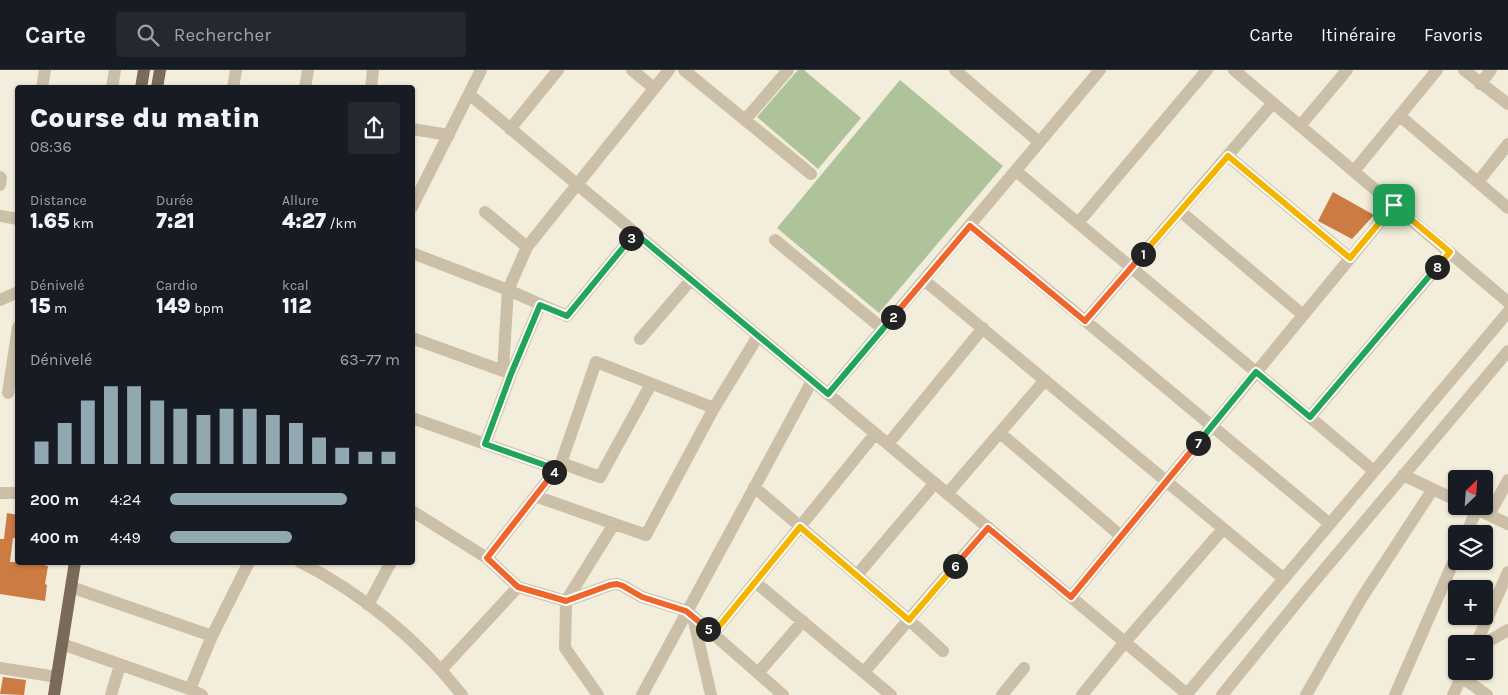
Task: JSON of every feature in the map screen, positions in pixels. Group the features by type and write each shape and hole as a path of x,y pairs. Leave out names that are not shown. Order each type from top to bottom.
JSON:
{"main road":[{"path":"142,85 144,70"},
{"path":"158,85 160,70"},
{"path":"54,695 75,565"}],"street":[{"path":"42,85 45,70"},
{"path":"112,85 115,70"},
{"path":"234,85 236,70"},
{"path":"306,85 308,70"},
{"path":"371,85 373,70"},
{"path":"415,201 481,70"},
{"path":"510,129 558,70"},
{"path":"632,70 654,88"},
{"path":"507,372 508,290 527,247 669,70"},
{"path":"684,70 811,174"},
{"path":"745,120 788,70"},
{"path":"955,70 1039,142"},
{"path":"1078,223 1207,70"},
{"path":"1234,70 1508,302"},
{"path":"1354,171 1437,70"},
{"path":"1464,70 1508,104"},
{"path":"1480,84 1492,70"},
{"path":"1300,126 1345,71"},
{"path":"828,394 1016,171 1092,73"},
{"path":"469,94 1187,695 1508,312"},
{"path":"1085,321 1273,103"},
{"path":"1400,116 1508,208"},
{"path":"415,129 449,135"},
{"path":"1478,182 1508,144"},
{"path":"1228,156 1350,258"},
{"path":"1016,171 1374,471"},
{"path":"0,177 0,185"},
{"path":"1071,597 1394,205"},
{"path":"1180,211 1303,315"},
{"path":"485,212 527,247"},
{"path":"0,216 15,218"},
{"path":"970,226 1330,524"},
{"path":"415,254 508,290 567,316 635,233"},
{"path":"775,240 883,329"},
{"path":"1310,417 1450,252"},
{"path":"640,339 691,280"},
{"path":"924,280 1284,579"},
{"path":"0,290 15,292"},
{"path":"0,300 15,293"},
{"path":"485,444 507,372 540,305"},
{"path":"888,444 983,328"},
{"path":"535,496 646,535 714,408 758,336"},
{"path":"415,339 507,372"},
{"path":"8,393 15,347"},
{"path":"1222,695 1508,351"},
{"path":"487,558 559,466 596,362 714,408"},
{"path":"947,494 1045,380"},
{"path":"642,695 690,614 754,488 812,381"},
{"path":"415,419 485,444 600,477 651,384"},
{"path":"1000,433 1121,536"},
{"path":"713,634 875,434"},
{"path":"1403,475 1448,496"},
{"path":"1493,508 1508,480"},
{"path":"857,576 935,483"},
{"path":"754,488 943,651"},
{"path":"1306,695 1362,599 1433,489"},
{"path":"0,493 15,493"},
{"path":"1489,515 1508,524"},
{"path":"415,517 487,558 518,587 566,601 617,584 642,597 690,614 783,695"},
{"path":"598,695 566,648 566,601 614,524"},
{"path":"864,672 988,528"},
{"path":"1082,695 1125,642 1223,529"},
{"path":"190,689 212,636 248,565"},
{"path":"305,565 344,587 416,644 442,669 462,695"},
{"path":"368,605 390,565"},
{"path":"1395,695 1450,570"},
{"path":"1480,635 1508,574"},
{"path":"755,582 891,695"},
{"path":"71,587 212,636"},
{"path":"442,669 518,587"},
{"path":"690,614 711,695"},
{"path":"758,673 803,621"},
{"path":"1493,639 1508,630"},
{"path":"62,644 190,689 202,695"},
{"path":"111,695 120,664"},
{"path":"0,668 57,677"},
{"path":"1002,695 1024,668"},
{"path":"1453,695 1460,680"},
{"path":"1470,680 1487,695"}],"green space":[{"path":"798,70 804,70 861,118 818,169 757,117"},
{"path":"900,80 1003,166 879,313 777,228"}],"building":[{"path":"1333,192 1374,215 1352,239 1318,221"},
{"path":"7,513 15,514 15,538 13,538 10,562 15,562 15,565 48,566 45,601 0,594 0,539 4,539"},
{"path":"3,677 26,680 24,695 0,694"}],"route":[{"path":"1228,156 1350,258 1394,205 1450,252 1310,417 1256,372 1071,597 988,528 909,620 800,527 713,634 686,611 642,597 617,584 566,601 518,587 487,558 556,469 485,444 511,374 540,305 567,316 635,233 828,394 970,226 1085,321 1228,156"}]}
